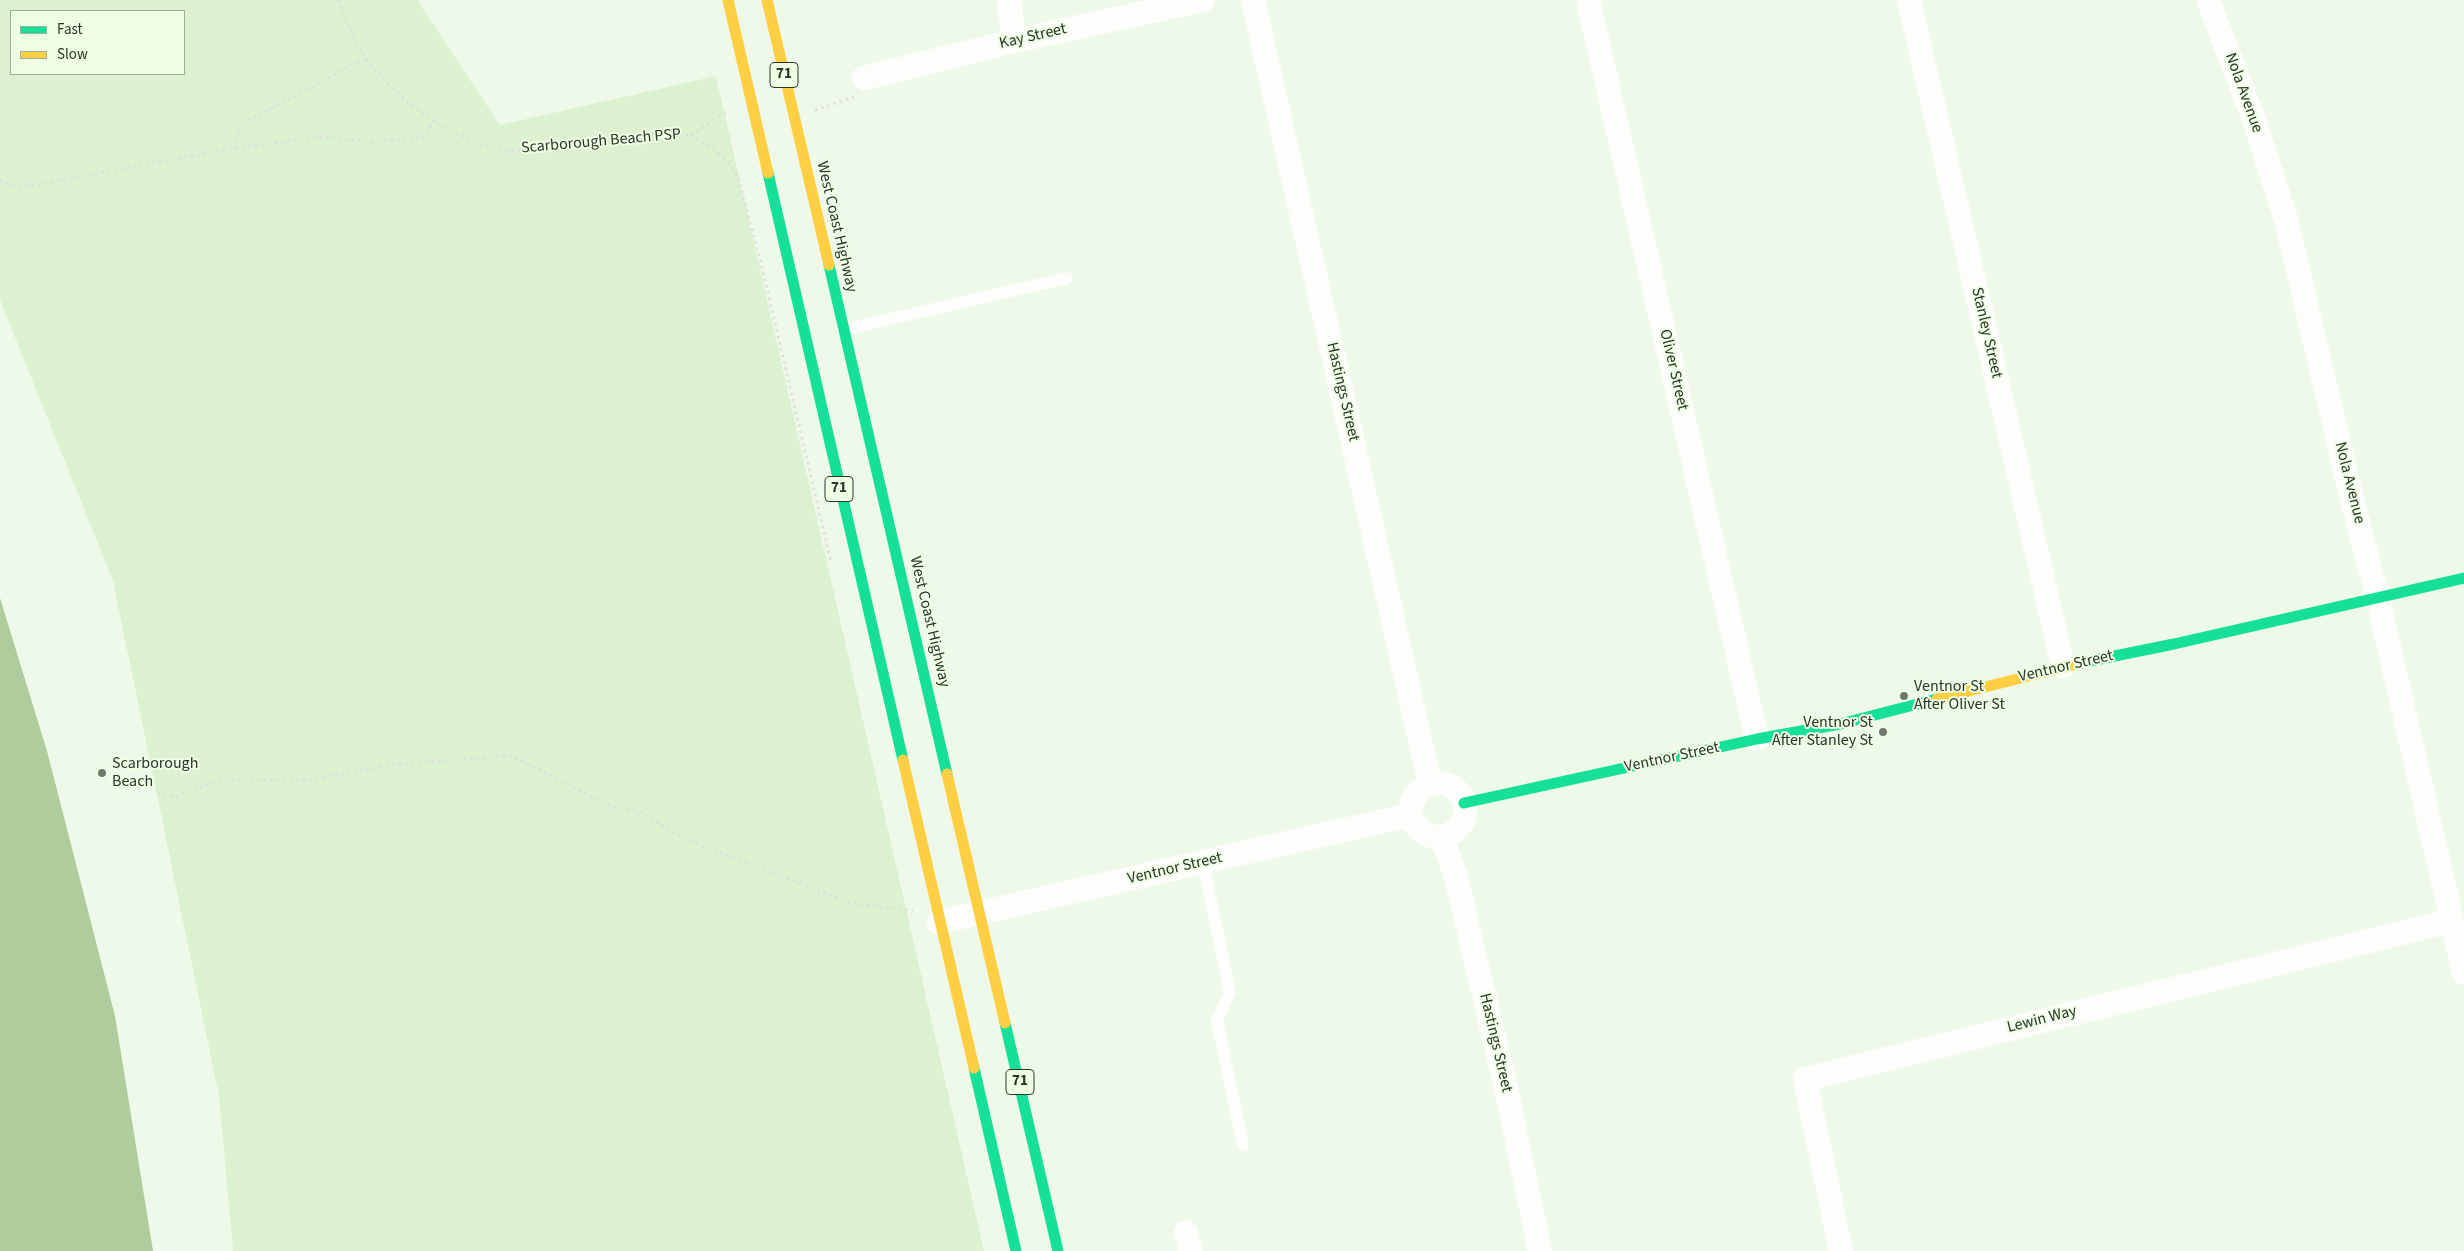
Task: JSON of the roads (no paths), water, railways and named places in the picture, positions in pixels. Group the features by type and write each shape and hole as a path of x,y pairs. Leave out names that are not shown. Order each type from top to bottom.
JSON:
{"main road":[{"name":"71","path":"728,0 781,219 939,922 1016,1251"},
{"name":"West Coast Highway","path":"767,0 811,213 843,330 981,913 1058,1251"},
{"name":"Ventnor Street","path":"1464,804 1757,739 1840,724 2063,666 2174,644 2464,578"}],"street":[{"path":"1009,0 1014,41"},
{"name":"Kay Street","path":"864,78 1014,41 1203,0"},
{"name":"Hastings Street","path":"1253,0 1430,784"},
{"name":"Oliver Street","path":"1588,0 1757,739"},
{"name":"Stanley Street","path":"1908,0 2063,666"},
{"name":"Nola Avenue","path":"2208,0 2253,117 2286,219 2350,491 2378,599 2464,974"},
{"path":"1430,784 1450,786 1457,791 1464,804 1465,813 1459,828 1441,837 1432,837 1420,832 1410,816 1411,802 1418,791 1430,784"},
{"name":"Ventnor Street","path":"939,922 1410,816"},
{"name":"Hastings Street","path":"1441,837 1455,873 1506,1088 1540,1251"},
{"name":"Lewin Way","path":"1841,1251 1805,1078 2451,921"}],"lane":[{"path":"843,330 1067,278"},
{"path":"1203,862 1230,993 1217,1020 1243,1145"}],"place":[{"name":"Ventnor St After Oliver St","path":"1904,696"},
{"name":"Ventnor St After Stanley St","path":"1883,732"},
{"name":"Scarborough Beach","path":"102,773"}]}
